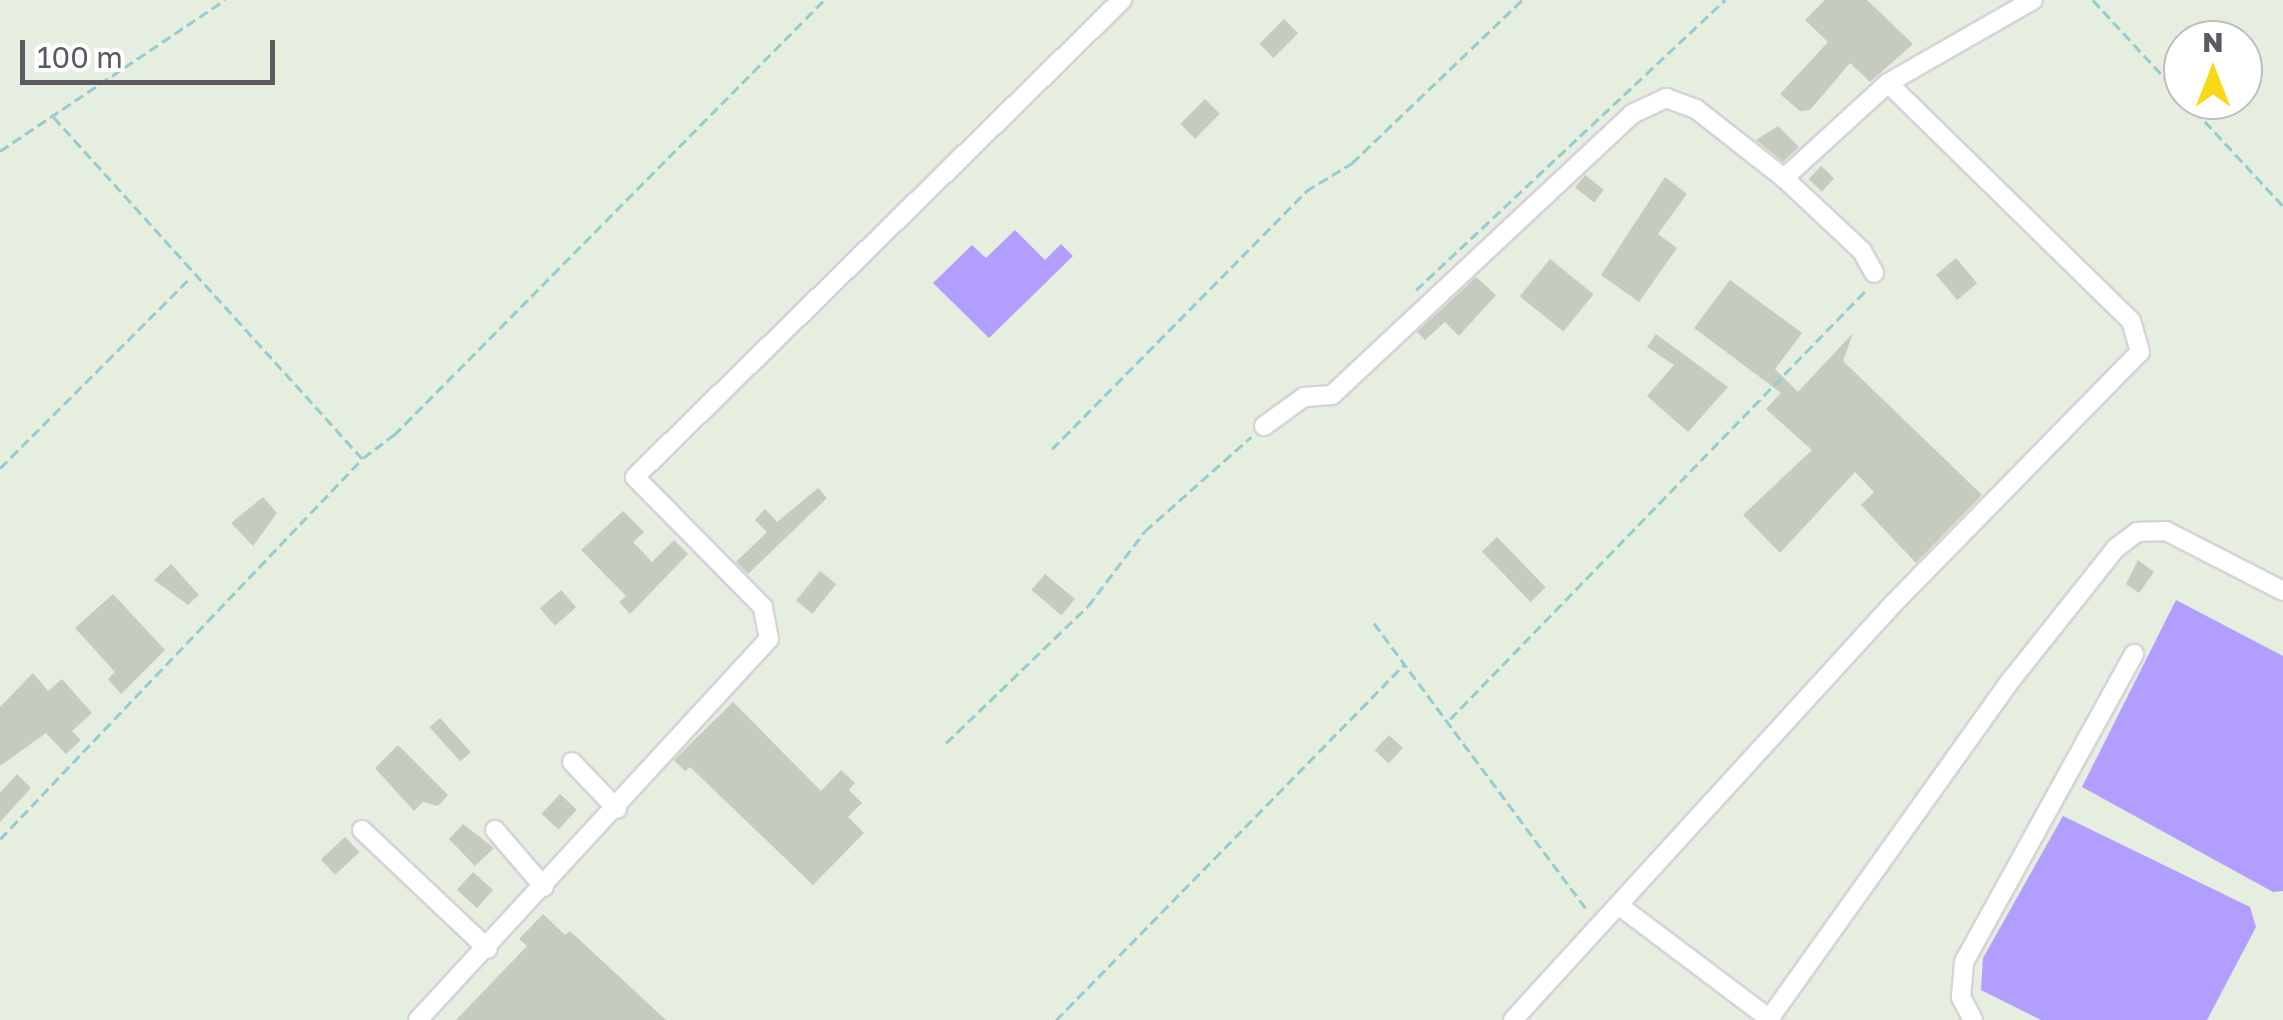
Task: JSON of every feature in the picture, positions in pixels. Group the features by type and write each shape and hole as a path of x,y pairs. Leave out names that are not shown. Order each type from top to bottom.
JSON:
{"street":[{"path":"418,1020 617,809 769,639 763,607 635,477 1122,0"},
{"path":"1784,178 1888,83 2032,0"},
{"path":"1513,1020 1621,907 1896,602 2140,352 2130,321 1888,83"},
{"path":"1264,426 1304,398 1332,396 1632,114 1666,98 1696,108 1784,178 1862,251 1874,273"},
{"path":"1621,907 1770,1019 2010,680 2116,548 2137,532 2166,531 2283,591"},
{"path":"1972,1020 1960,997 1964,962 2134,654"},
{"path":"572,762 617,809"},
{"path":"362,830 488,949"},
{"path":"495,830 544,887"}],"path":[{"path":"0,148 225,0"},
{"path":"0,839 362,459 394,435 824,0"},
{"path":"1052,449 1306,191 1352,163 1522,0"},
{"path":"1412,295 1460,243 1725,0"},
{"path":"2092,0 2283,206"},
{"path":"52,116 191,277 362,459"},
{"path":"1450,719 1864,294 1874,273"},
{"path":"0,468 191,277"},
{"path":"946,744 1088,606 1145,531 1264,426"},
{"path":"1374,623 1450,719 1601,925"},
{"path":"1056,1020 1405,662"}],"shaded area":[{"path":"1015,230 1045,260 1061,244 1073,256 989,338 933,283 972,245 986,258"},
{"path":"2176,600 2283,656 2283,891 2273,892 2082,787"},
{"path":"2063,816 2250,907 2256,927 2207,1020 2041,1020 1981,990 1983,958"}],"building":[{"path":"1825,0 1867,0 1913,44 1870,82 1850,63 1810,110 1800,111 1780,94 1828,42 1805,20"},
{"path":"1284,19 1298,33 1273,58 1259,44"},
{"path":"1205,99 1220,114 1195,139 1180,124"},
{"path":"1778,126 1799,147 1783,162 1756,140"},
{"path":"1821,166 1834,178 1822,191 1809,179"},
{"path":"1585,175 1604,190 1594,202 1575,188"},
{"path":"1665,177 1687,194 1658,234 1677,248 1639,302 1601,275"},
{"path":"1956,258 1977,283 1957,300 1936,275"},
{"path":"1550,259 1594,294 1563,332 1520,296"},
{"path":"1476,277 1496,295 1459,336 1445,322 1425,340 1417,332"},
{"path":"1730,280 1802,333 1775,369 1798,392 1853,333 1843,361 1982,495 1916,563 1861,505 1874,492 1855,472 1780,553 1743,515 1812,450 1766,409 1781,393 1694,328"},
{"path":"1656,334 1728,387 1688,432 1647,396 1674,365 1647,347"},
{"path":"818,488 827,498 748,574 736,562 767,532 755,520 765,509 777,522"},
{"path":"263,497 277,513 253,546 231,523"},
{"path":"623,511 644,532 633,542 652,562 674,540 688,554 630,614 619,602 626,596 581,550"},
{"path":"1497,537 1546,587 1531,602 1482,552"},
{"path":"2138,560 2154,572 2139,593 2126,584"},
{"path":"171,564 199,595 188,605 154,580"},
{"path":"820,571 836,584 812,614 796,601"},
{"path":"1045,574 1075,599 1061,615 1032,590"},
{"path":"561,590 576,607 555,626 540,608"},
{"path":"113,594 165,650 121,694 108,679 115,672 75,628"},
{"path":"33,673 48,691 62,679 92,713 72,731 81,740 66,754 46,733 0,766 0,707"},
{"path":"733,702 821,791 841,770 855,783 849,790 862,803 848,817 864,833 813,885 690,767 685,771 674,760"},
{"path":"440,718 471,752 460,762 430,727"},
{"path":"1389,735 1403,748 1389,763 1375,750"},
{"path":"398,745 448,795 438,806 423,802 414,811 375,768"},
{"path":"17,774 31,788 0,822 0,793"},
{"path":"560,794 577,810 558,829 542,814"},
{"path":"463,824 494,848 475,866 449,839"},
{"path":"345,837 359,852 335,875 321,860"},
{"path":"473,872 493,890 477,908 457,890"},
{"path":"543,914 565,935 570,931 666,1020 456,1020 527,946 519,939"}]}
